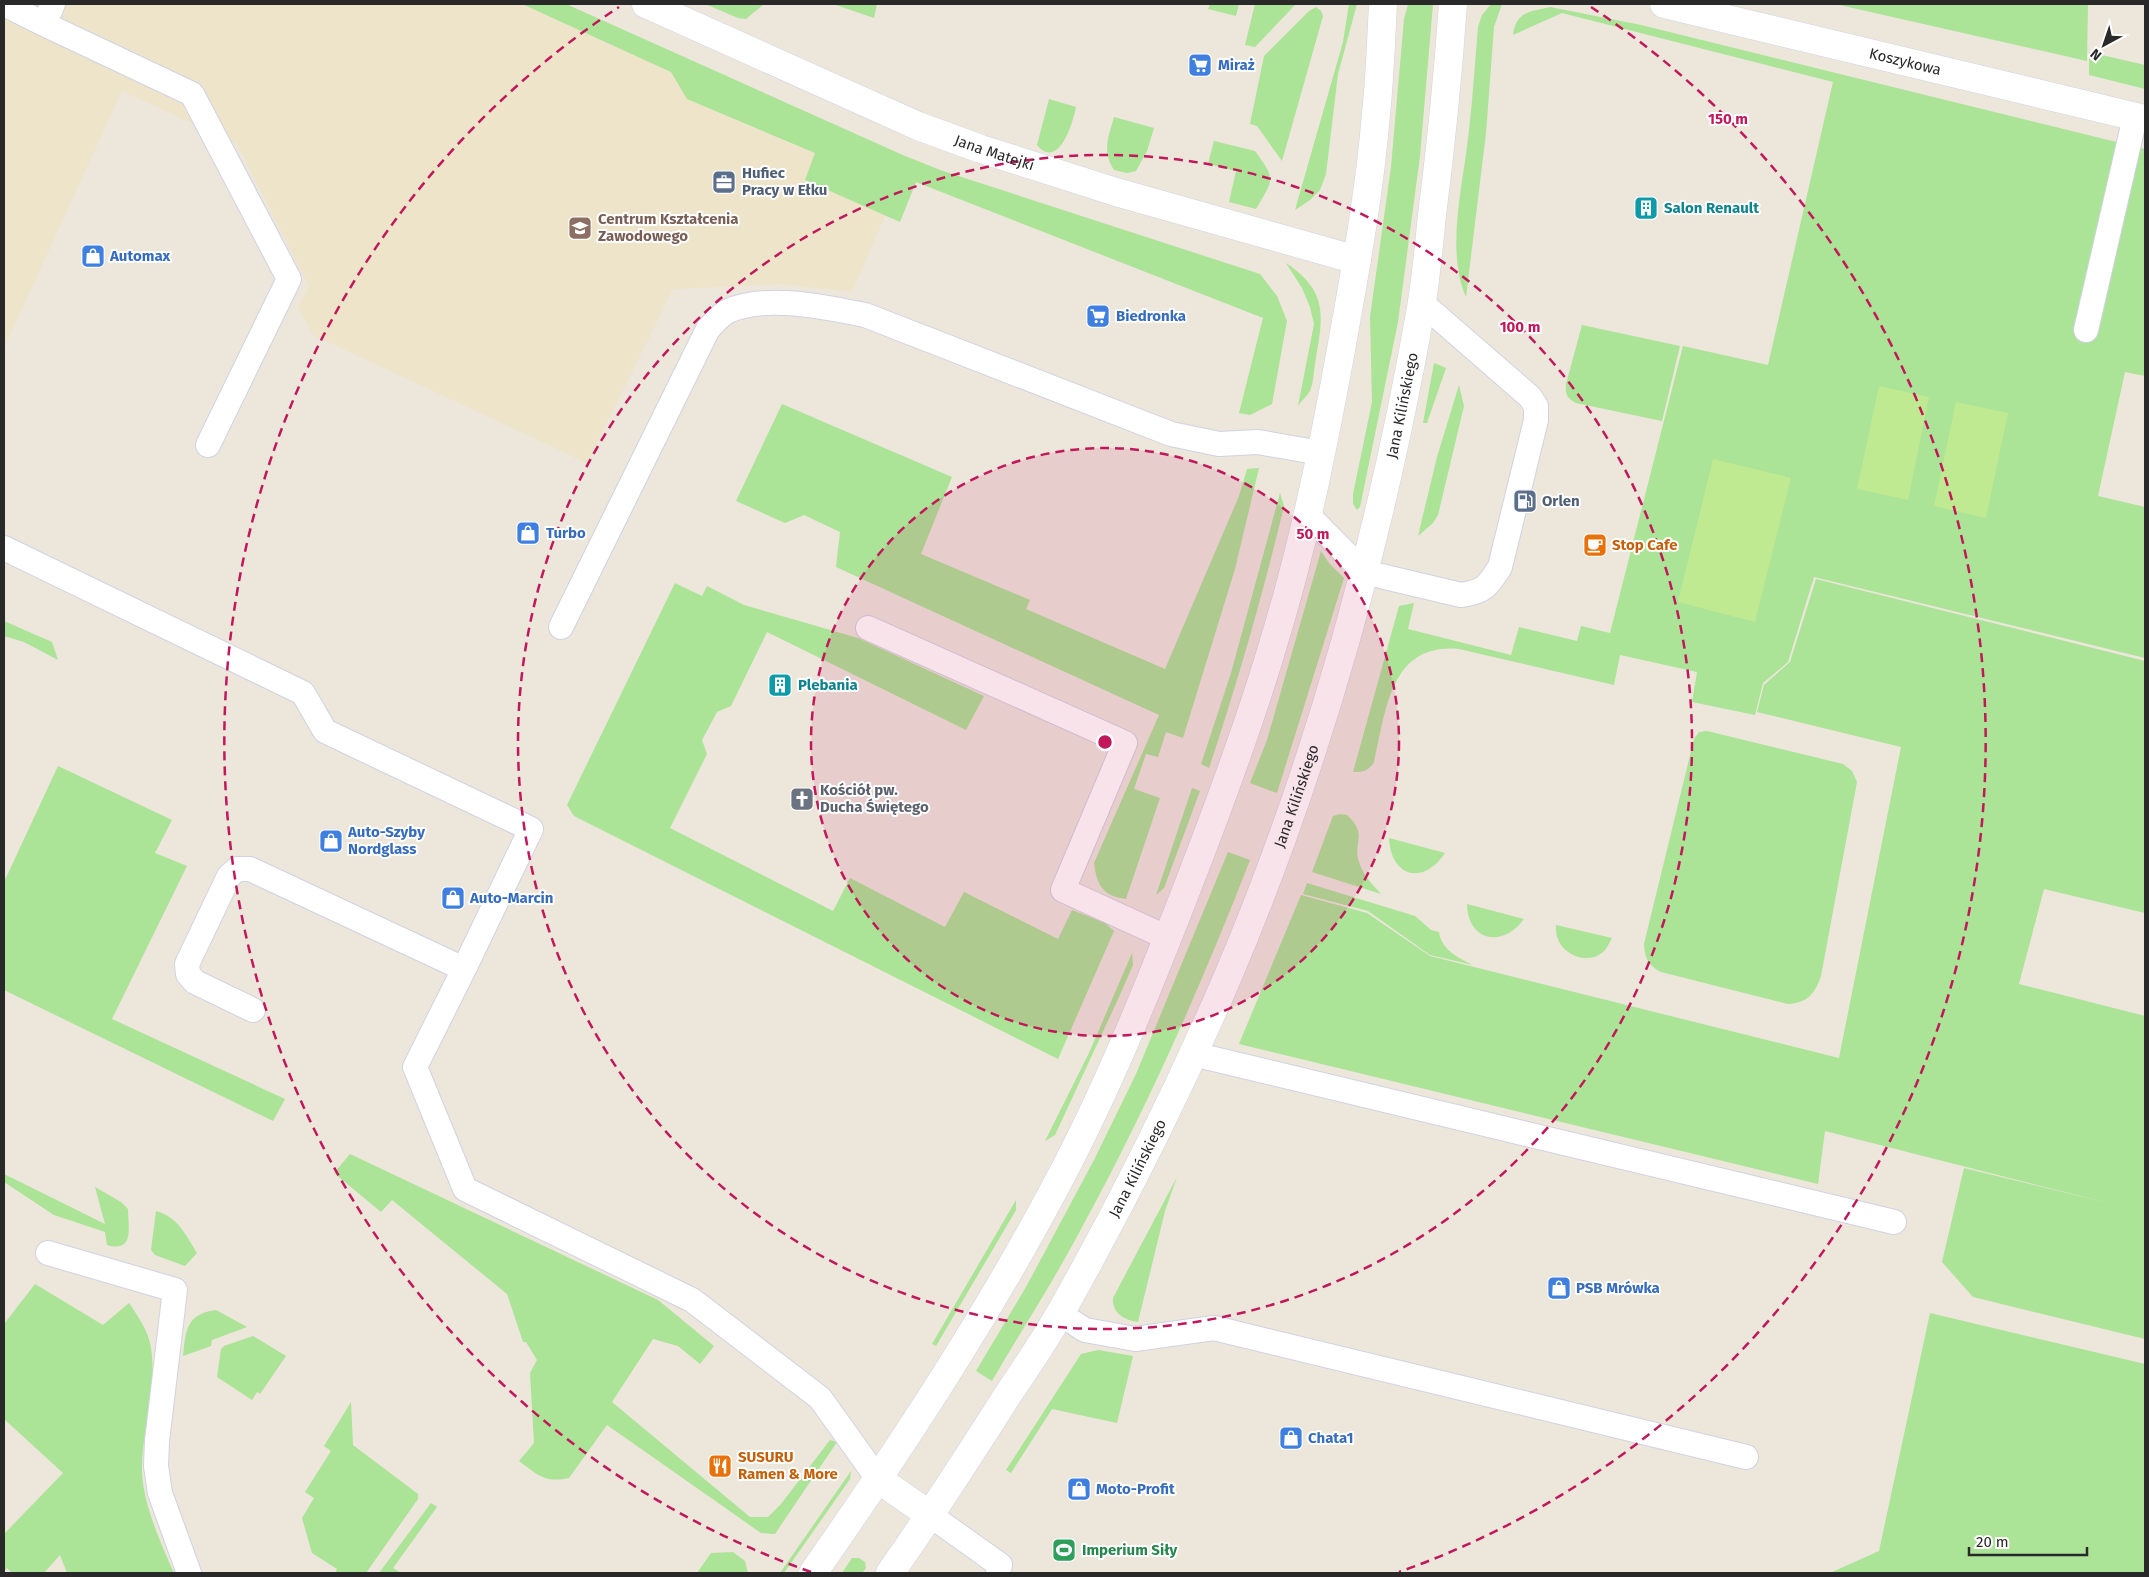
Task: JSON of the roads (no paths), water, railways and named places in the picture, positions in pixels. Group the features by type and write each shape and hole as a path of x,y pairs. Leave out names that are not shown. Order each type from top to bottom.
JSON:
{"street":[{"name":"Jana Matejki","path":"646,4 918,126 981,149 1116,192 1357,260"},
{"path":"813,1573 878,1480 950,1370 1058,1183 1116,1062 1168,938 1226,790 1274,644 1321,453 1357,260 1376,117 1383,4"},
{"name":"Jana Kilińskiego","path":"890,1573 930,1516 1060,1314 1166,1112 1229,974 1302,782 1341,657 1364,572 1399,425 1422,303 1446,100 1453,4"},
{"name":"Koszykowa","path":"1664,4 2140,118"},
{"path":"878,1480 930,1516"}],"lane":[{"path":"4,4 49,14 192,94 289,279 208,445"},
{"path":"2086,330 2140,118"},
{"path":"562,627 708,329 727,312 744,306 777,302 865,314 1172,434 1219,444 1258,442 1321,453"},
{"path":"1307,514 1364,572 1461,595 1477,593 1490,584 1500,567 1536,420 1536,406 1530,397 1422,303"},
{"path":"4,548 303,693 325,731 531,829 415,1067 466,1189 692,1300 820,1398 878,1480"},
{"path":"868,628 1124,743 1063,890 1168,938"},
{"path":"253,1010 195,982 188,974 187,964 229,876 237,869 250,869 464,968"},
{"path":"1193,1054 1894,1222"},
{"path":"48,1253 175,1290 157,1441 156,1466 160,1493 189,1573"},
{"path":"1060,1314 1086,1330 1135,1339 1214,1328 1746,1457"},
{"path":"930,1516 1000,1565 998,1573"}],"place":[{"name":"Miraż","path":"1200,65"},
{"name":"Hufiec Pracy w Ełku","path":"724,182"},
{"name":"Salon Renault","path":"1646,208"},
{"name":"Centrum Kształcenia Zawodowego","path":"580,228"},
{"name":"Automax","path":"93,256"},
{"name":"Biedronka","path":"1098,316"},
{"name":"Orlen","path":"1525,501"},
{"name":"Turbo","path":"528,533"},
{"name":"Stop Cafe","path":"1595,545"},
{"name":"Plebania","path":"780,685"},
{"name":"Kościół pw. Ducha Świętego","path":"802,799"},
{"name":"Auto-Szyby Nordglass","path":"331,841"},
{"name":"Auto-Marcin","path":"453,898"},
{"name":"PSB Mrówka","path":"1559,1288"},
{"name":"Chata1","path":"1291,1438"},
{"name":"SUSURU Ramen & More","path":"720,1466"},
{"name":"Moto-Profit","path":"1079,1489"},
{"name":"Imperium Siły","path":"1064,1550"}]}
